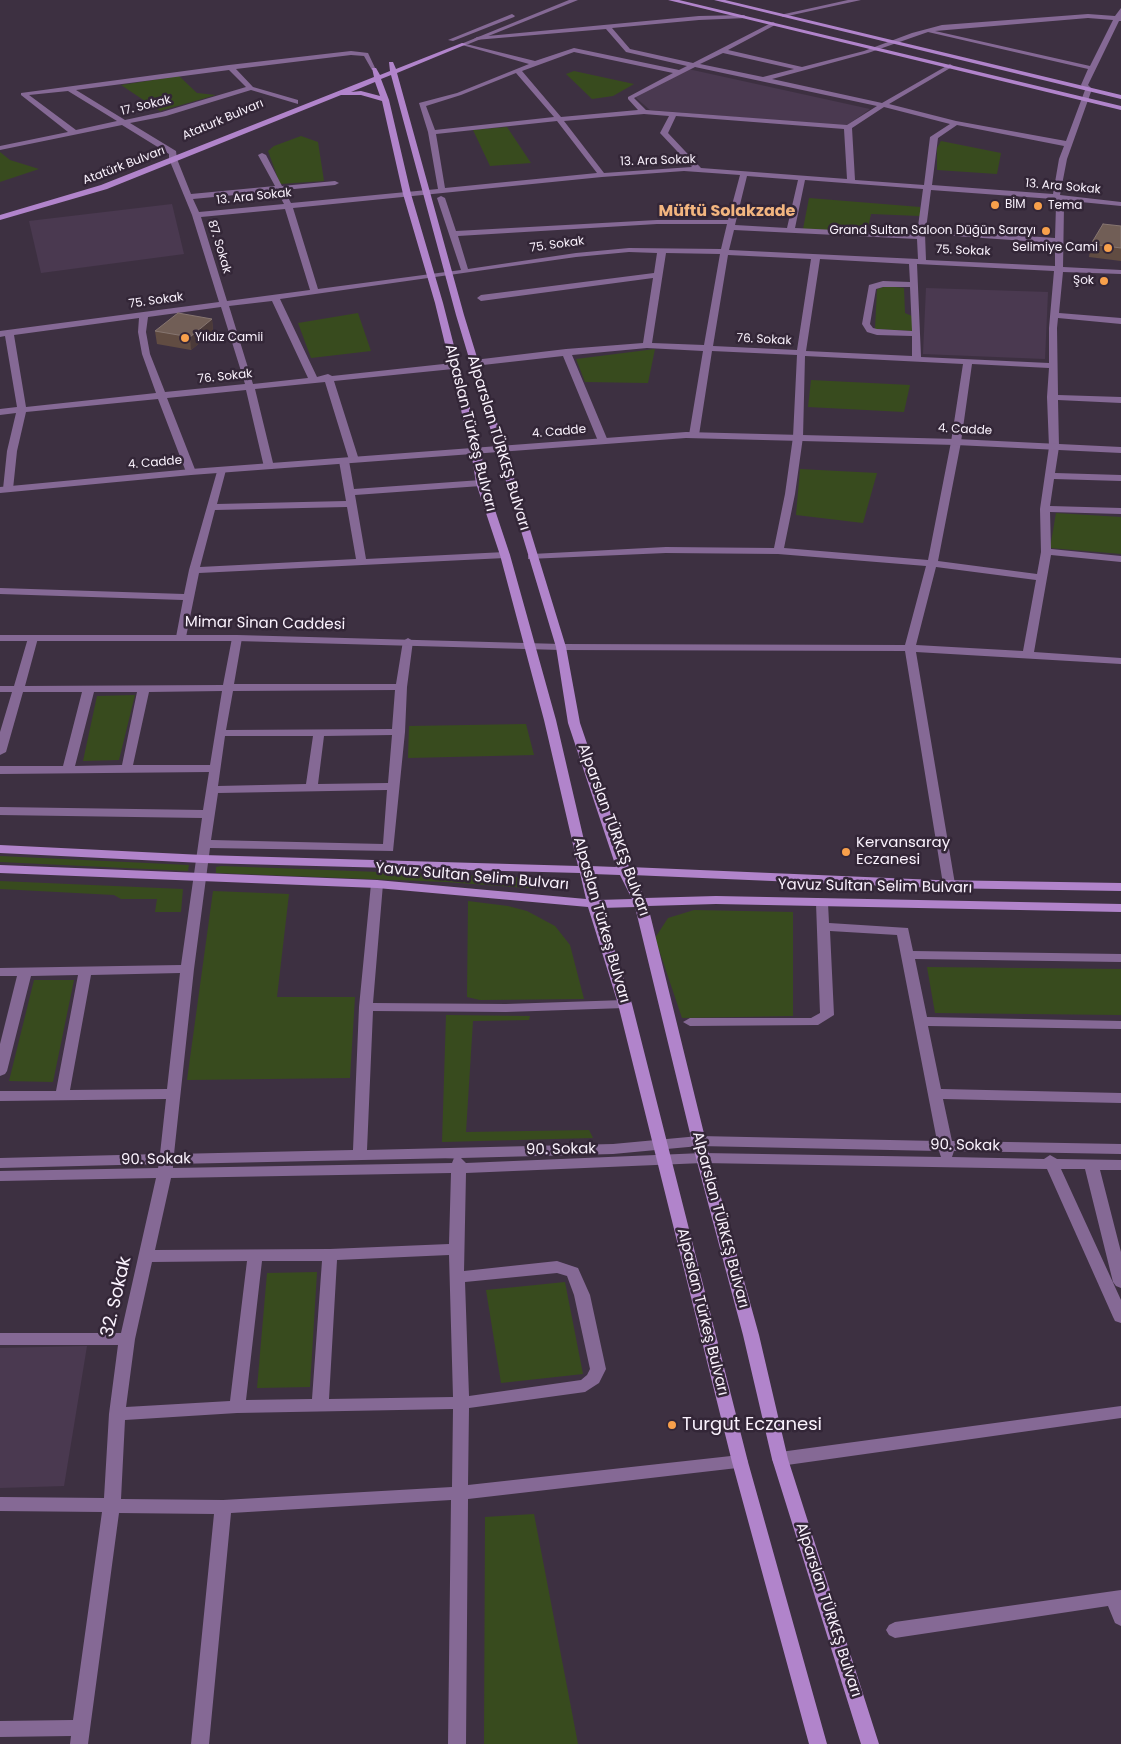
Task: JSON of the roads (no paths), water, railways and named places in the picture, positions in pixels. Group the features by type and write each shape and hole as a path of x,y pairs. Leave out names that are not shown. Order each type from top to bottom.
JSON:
{"main road":[{"path":"671,0 1121,108"},
{"path":"717,0 1121,97"},
{"path":"442,43 451,40"},
{"path":"392,67 464,44"},
{"path":"392,67 399,60"},
{"name":"Atatürk Bulvarı","path":"0,218 104,187 173,156 326,97 392,67"},
{"name":"Alparslan TÜRKEŞ Bulvarı","path":"392,67 425,193 450,274 499,450 561,647 574,723 624,871 641,903 703,1158 751,1334 780,1459 870,1744"},
{"path":"366,73 376,73"},
{"name":"Alpaslan Türkeş Bulvarı","path":"376,73 385,100 407,194 431,277 476,452 481,483 505,555 550,720 593,904 625,1004 740,1462 818,1744"},
{"name":"Ataturk Bulvarı","path":"0,210 94,183 173,156 330,88"},
{"path":"326,97 361,93 385,100"},
{"name":"Yavuz Sultan Selim Bulvarı","path":"0,848 203,859 585,872 624,871 949,884 1121,887"},
{"name":"Yavuz Sultan Selim Bulvarı","path":"0,869 377,884 593,904 716,900 1121,908"}],"street":[{"path":"464,44 575,0"},
{"path":"783,16 858,0"},
{"path":"451,40 524,11"},
{"path":"762,80 876,48 927,31 962,25 1088,16 1120,16"},
{"path":"1028,655 1046,552 1045,508 1054,447 1052,397 1059,267 1060,206 1056,197 1062,159 1088,89 1084,85 1102,44 1120,16"},
{"path":"477,39 607,26 744,17"},
{"path":"644,112 630,98 692,64 773,24"},
{"path":"607,26 628,51 956,122 1068,144"},
{"path":"927,31 1092,68"},
{"path":"464,44 535,63"},
{"path":"465,271 442,194 432,132 422,105 574,50 678,72"},
{"path":"721,50 802,69"},
{"path":"75,134 23,94 351,52 366,54 376,73"},
{"path":"432,132 644,112 848,127 950,66"},
{"path":"229,67 251,88 295,102"},
{"path":"518,71 559,119 602,175"},
{"name":"17. Sokak","path":"0,148 123,123 251,88"},
{"path":"70,89 173,156"},
{"path":"673,115 664,133 698,170"},
{"path":"917,358 914,285 934,137 956,122"},
{"path":"848,127 851,182"},
{"path":"262,155 288,205 316,292"},
{"name":"87. Sokak","path":"173,156 196,214 250,388 268,467"},
{"name":"13. Ara Sokak","path":"196,214 407,194 442,194 602,175 698,170 1056,197 1121,204"},
{"path":"694,435 724,252 744,174"},
{"path":"790,231 802,178"},
{"path":"188,197 335,183"},
{"path":"453,234 657,222 731,224 790,231 922,234 1059,241"},
{"name":"75. Sokak","path":"5,333 431,277 576,255 629,250 816,256 1059,267 1121,272"},
{"path":"646,345 662,250"},
{"path":"778,551 790,494 798,437 801,354 816,256"},
{"path":"481,298 657,275"},
{"path":"914,285 883,284 872,288 866,324 870,330 877,332 917,334"},
{"path":"275,297 313,379"},
{"path":"144,315 144,343 191,472"},
{"path":"1055,315 1121,321"},
{"path":"4,490 22,410 5,333"},
{"name":"76. Sokak","path":"474,363 646,345 709,350 917,358 1053,366"},
{"path":"566,352 603,441"},
{"path":"949,884 910,648 932,563 956,442 968,361"},
{"name":"76. Sokak","path":"0,412 453,366"},
{"path":"328,378 349,460 348,492 361,562"},
{"path":"1052,397 1121,400"},
{"name":"4. Cadde","path":"4,490 191,472 694,435 956,442 1121,450"},
{"path":"181,637 194,570 221,470"},
{"path":"1051,476 1121,478"},
{"path":"348,492 481,483"},
{"path":"210,508 350,504"},
{"path":"1045,508 1121,511"},
{"path":"532,557 666,550 778,551 932,563 1042,578"},
{"path":"1046,552 1121,559"},
{"path":"194,570 505,555"},
{"path":"0,591 189,597"},
{"name":"Mimar Sinan Caddesi","path":"0,638 181,637 408,641 561,647 910,648 1121,661"},
{"path":"0,752 33,638"},
{"name":"32. Sokak","path":"80,1736 112,1504 117,1414 127,1339 166,1167 187,969 220,734 237,638"},
{"path":"205,844 389,848 401,687 408,641"},
{"path":"0,689 229,686 401,687"},
{"path":"127,768 144,687"},
{"path":"68,768 88,688"},
{"path":"220,734 399,732"},
{"path":"311,789 319,733"},
{"path":"0,770 216,768"},
{"path":"212,790 394,786"},
{"path":"0,811 208,814"},
{"path":"360,1155 366,1007 377,884"},
{"path":"690,1022 812,1022 826,1015 822,903"},
{"path":"823,927 902,931 949,1163"},
{"path":"907,955 1121,958"},
{"path":"0,972 187,969"},
{"path":"62,1095 85,971"},
{"path":"0,1071 25,972"},
{"path":"366,1007 506,1008 625,1004"},
{"path":"921,1021 1121,1025"},
{"path":"0,1096 173,1094"},
{"path":"936,1094 1121,1098"},
{"name":"90. Sokak","path":"662,1152 699,1141 1121,1149"},
{"path":"1046,1148 1120,1313"},
{"name":"90. Sokak","path":"0,1163 166,1167 459,1160 662,1152 703,1158 1121,1165"},
{"name":"90. Sokak","path":"0,1176 360,1155 459,1160"},
{"path":"457,1744 461,1403 456,1249 459,1160"},
{"path":"1091,1165 1121,1282"},
{"path":"147,1256 330,1255 456,1249"},
{"path":"237,1407 255,1254"},
{"path":"320,1406 330,1255"},
{"path":"117,1414 237,1407 461,1403 585,1386 593,1379 598,1369 582,1294 573,1272 557,1267 458,1277"},
{"path":"0,1339 127,1339"},
{"path":"780,1459 1121,1412"},
{"path":"0,1504 112,1504 223,1507 460,1494 740,1462"},
{"path":"200,1744 223,1507"},
{"path":"895,1630 1117,1598 1121,1618"},
{"path":"0,1729 80,1736"}],"place":[{"name":"BİM","path":"995,205"},
{"name":"Tema","path":"1038,206"},
{"name":"Grand Sultan Saloon Düğün Sarayı","path":"1046,231"},
{"name":"Selimiye Cami","path":"1108,248"},
{"name":"Şok","path":"1104,281"},
{"name":"Yıldız Camii","path":"185,338"},
{"name":"Kervansaray Eczanesi","path":"846,852"},
{"name":"Turgut Eczanesi","path":"672,1425"}],"district":[{"name":"Müftü Solakzade","path":"727,212"}]}
